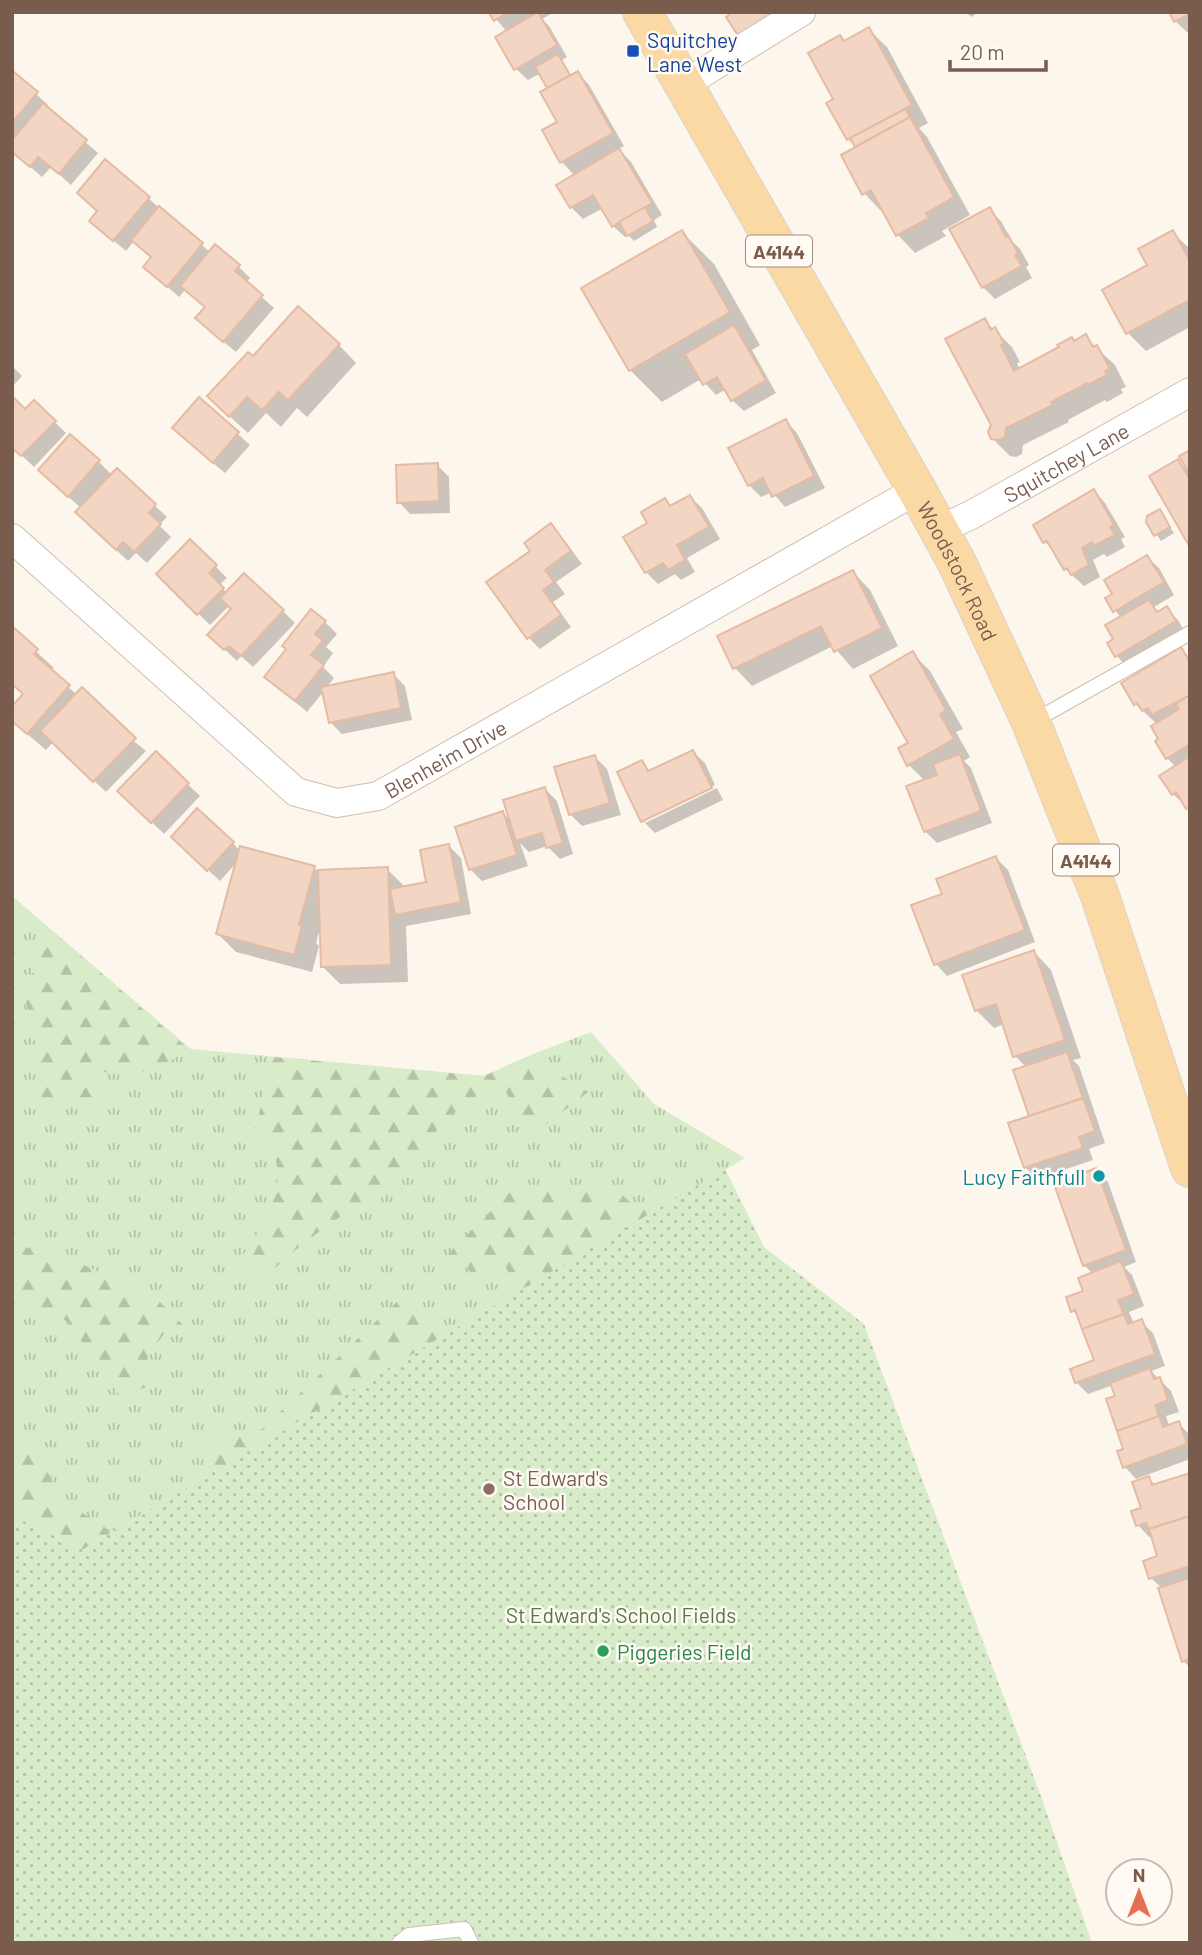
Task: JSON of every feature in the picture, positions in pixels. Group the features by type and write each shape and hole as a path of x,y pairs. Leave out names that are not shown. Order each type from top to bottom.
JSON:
{"main road":[{"name":"Woodstock Road","path":"642,12 918,490 957,563 1031,722 1100,896 1132,998 1178,1089 1190,1168"}],"street":[{"path":"683,85 802,12"},
{"name":"Squitchey Lane","path":"939,530 971,515 1190,392"},
{"name":"Blenheim Drive","path":"12,538 296,792 337,803 377,796 918,490"}],"lane":[{"path":"1031,722 1190,633"},
{"path":"399,1943 409,1935 464,1929 471,1943"}],"green space":[{"path":"12,896 191,1049 484,1076 591,1032 654,1104 745,1158 82,1550 12,1515"},
{"path":"50,929 190,1050 157,1066 134,1073 99,1070 101,1100 98,1112 23,1093 42,1069 24,994"},
{"path":"533,1054 588,1092 538,1131 524,1127 515,1103 496,1081 465,1103 437,1130 425,1156 305,1242 261,1280 240,1259 263,1224 277,1185 274,1153 255,1130 273,1057 484,1076"},
{"name":"St Edward's School Fields","path":"725,1169 764,1247 864,1324 1042,1799 1092,1943 12,1943 12,1515 82,1550"},
{"path":"546,1183 592,1191 613,1186 636,1208 670,1203 522,1290 505,1267 471,1272 448,1254 511,1191"},
{"path":"12,1244 67,1257 158,1300 187,1329 164,1334 148,1354 146,1387 121,1397 68,1322 12,1294"},
{"path":"403,1296 440,1338 217,1470 209,1459 207,1438 262,1429"},
{"path":"12,1436 30,1445 48,1468 58,1497 112,1532 82,1550 12,1515"},
{"path":"957,1928 966,1943 932,1943"}],"building":[{"path":"488,12 508,12 494,21"},
{"path":"538,12 557,45 514,70 495,37"},
{"path":"733,12 778,12 739,37 726,17"},
{"path":"1169,12 1190,12 1190,14 1174,22"},
{"path":"869,27 912,105 847,140 826,103 833,99 808,53 840,35 844,41"},
{"path":"558,54 570,75 547,88 535,67"},
{"path":"578,71 613,133 560,163 542,130 557,122 540,92"},
{"path":"12,73 38,92 12,123"},
{"path":"43,103 87,140 59,174 38,157 30,167 12,152 12,140"},
{"path":"905,109 910,117 855,147 850,138"},
{"path":"910,117 954,197 926,213 929,218 896,236 871,190 862,195 841,155"},
{"path":"619,148 652,203 612,227 593,195 570,208 556,185"},
{"path":"105,159 150,197 113,241 89,221 97,211 77,193"},
{"path":"159,206 203,243 167,287 143,267 151,257 131,240"},
{"path":"645,207 653,221 627,236 619,222"},
{"path":"990,207 1018,253 1015,255 1022,266 982,288 949,229"},
{"path":"682,230 730,312 629,371 581,288"},
{"path":"1173,230 1190,261 1190,300 1126,334 1102,290 1147,265 1138,249"},
{"path":"215,244 240,265 235,271 263,295 223,342 195,318 205,307 180,286"},
{"path":"298,306 340,344 288,400 279,392 262,410 247,397 229,417 207,396 248,352 253,356"},
{"path":"985,318 991,330 995,327 1004,343 1001,345 1014,371 1072,337 1074,341 1086,334 1093,347 1097,345 1110,369 1105,371 1107,375 1088,385 1087,383 1051,402 1053,405 1006,428 1005,437 991,439 988,432 991,425 945,339"},
{"path":"734,325 766,380 731,401 717,377 703,385 685,354"},
{"path":"13,397 25,409 34,400 56,421 21,456 12,448"},
{"path":"199,397 239,432 213,463 172,428"},
{"path":"786,419 814,476 772,497 763,478 748,486 728,448"},
{"path":"70,434 100,460 68,497 38,470"},
{"path":"1190,450 1190,474 1179,456"},
{"path":"1178,459 1190,480 1188,544 1149,476"},
{"path":"438,463 439,501 397,503 396,465"},
{"path":"117,468 156,504 149,513 161,524 134,552 123,542 116,550 75,512"},
{"path":"1094,489 1114,525 1110,527 1115,535 1094,546 1092,542 1082,548 1089,565 1071,575 1067,568 1064,570 1047,541 1043,543 1033,525"},
{"path":"690,495 709,527 677,545 685,560 668,570 663,563 645,573 623,537 647,523 641,512 665,498 670,506"},
{"path":"1160,509 1170,527 1154,536 1146,522 1147,516"},
{"path":"551,523 571,551 545,570 554,582 543,590 561,615 527,639 486,582 530,551 524,543"},
{"path":"190,539 217,565 209,573 224,588 197,615 156,574"},
{"path":"1147,555 1164,582 1113,612 1105,598 1112,594 1104,580"},
{"path":"853,570 882,628 834,652 821,626 733,669 717,636"},
{"path":"244,573 284,610 241,656 229,646 224,650 207,635 231,609 220,598"},
{"path":"1149,600 1157,612 1167,606 1176,621 1115,657 1107,643 1113,639 1105,625"},
{"path":"311,609 326,621 315,634 323,640 311,655 324,665 295,701 264,677 286,649 282,646"},
{"path":"12,626 38,649 34,654 70,685 27,734 12,721 12,706 23,694 12,684"},
{"path":"1181,647 1190,662 1190,695 1152,715 1148,708 1142,711 1137,703 1134,705 1121,683"},
{"path":"913,651 946,710 940,714 954,739 907,766 898,748 908,743 870,676"},
{"path":"394,672 401,708 329,723 321,687"},
{"path":"82,687 136,738 93,782 40,731"},
{"path":"1190,695 1190,744 1166,759 1155,741 1158,739 1151,726 1179,709 1176,704"},
{"path":"693,750 712,788 641,822 617,772 642,760 648,771"},
{"path":"156,751 189,783 151,823 117,791"},
{"path":"960,754 981,811 924,832 906,786 937,775 933,764"},
{"path":"595,755 610,803 569,815 554,767"},
{"path":"1190,756 1190,807 1186,809 1176,792 1172,795 1159,776"},
{"path":"545,787 563,843 546,848 542,833 516,841 503,800"},
{"path":"197,808 234,842 207,871 171,837"},
{"path":"503,811 517,855 469,870 455,827"},
{"path":"449,844 461,902 395,915 390,889 426,882 420,850"},
{"path":"240,846 315,866 294,955 216,934"},
{"path":"996,856 1025,930 934,965 911,905 942,894 936,879"},
{"path":"388,867 391,965 321,967 318,870"},
{"path":"1034,950 1065,1040 1013,1057 996,1004 975,1011 962,975"},
{"path":"1067,1052 1083,1098 1029,1116 1013,1070"},
{"path":"1083,1098 1095,1131 1079,1137 1083,1148 1024,1168 1008,1123"},
{"path":"1096,1168 1126,1250 1083,1266 1054,1184"},
{"path":"1121,1261 1134,1294 1118,1300 1124,1314 1082,1329 1075,1310 1071,1312 1066,1297 1083,1291 1078,1278"},
{"path":"1124,1314 1128,1324 1142,1319 1155,1354 1075,1383 1070,1369 1094,1360 1082,1329"},
{"path":"1150,1368 1154,1379 1160,1377 1168,1400 1155,1405 1159,1416 1117,1431 1106,1399 1115,1396 1110,1383"},
{"path":"1159,1416 1163,1427 1179,1421 1187,1444 1123,1468 1117,1451 1123,1449 1117,1431"},
{"path":"1190,1473 1190,1516 1149,1529 1146,1523 1136,1526 1131,1511 1141,1508 1132,1482 1149,1476 1152,1485"},
{"path":"1190,1516 1190,1566 1149,1579 1143,1561 1157,1556 1149,1529"},
{"path":"1190,1578 1190,1659 1182,1662 1158,1588"}],"place":[{"name":"Squitchey Lane West","path":"633,51"},
{"name":"Lucy Faithfull","path":"1099,1176"},
{"name":"St Edward's School","path":"489,1489"},
{"name":"Piggeries Field","path":"603,1651"}]}
